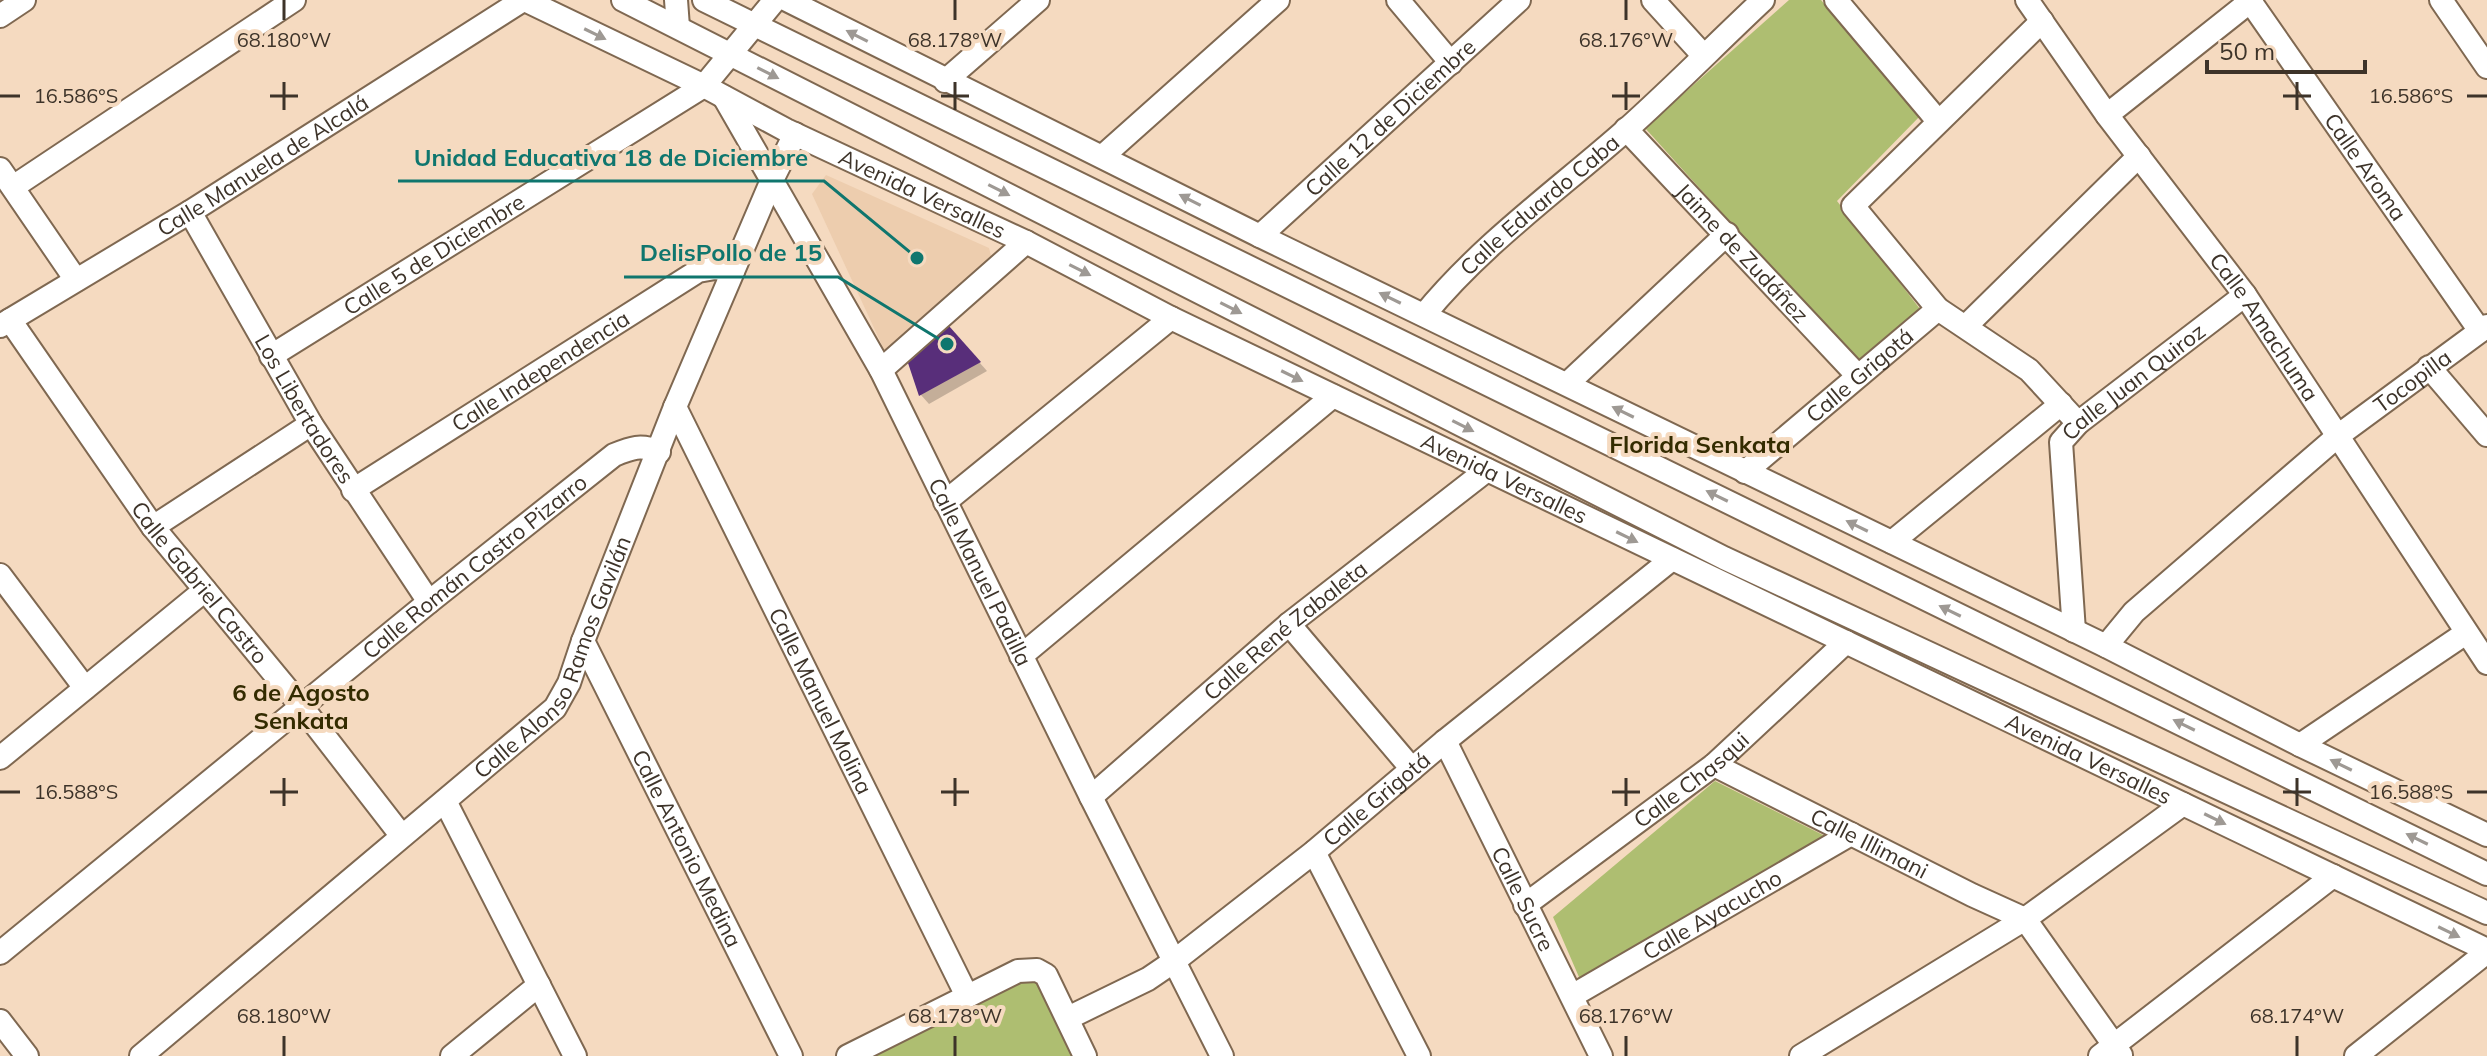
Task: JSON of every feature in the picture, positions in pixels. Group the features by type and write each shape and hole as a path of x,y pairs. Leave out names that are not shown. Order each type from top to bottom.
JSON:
{"street":[{"path":"0,16 24,0"},
{"path":"13,187 294,0"},
{"name":"Avenida Versalles","path":"524,0 714,91 795,134 1026,242 1171,318 2487,951"},
{"name":"Calle Manuela de Alcalá","path":"5,323 190,212 524,0"},
{"name":"Avenida Versalles","path":"623,0 1724,558 2487,913"},
{"path":"676,0 678,27"},
{"path":"704,0 2487,874"},
{"name":"Calle 5 de Diciembre","path":"271,356 714,91 731,54 775,0"},
{"path":"787,0 1260,236 2106,646 2300,745 2487,835"},
{"path":"945,81 1038,0"},
{"path":"1103,156 1278,0"},
{"path":"1398,0 1451,63"},
{"name":"Calle 12 de Diciembre","path":"1260,236 1519,0"},
{"path":"1653,0 1703,55"},
{"name":"Calle Eduardo Caba","path":"1424,315 1448,286 1539,201 1626,129 1763,0"},
{"path":"1836,0 1938,121"},
{"name":"Calle Amachuma","path":"2027,0 2107,115 2245,295 2487,663"},
{"path":"2441,0 2487,67"},
{"path":"2107,115 2251,1"},
{"name":"Calle Aroma","path":"2251,1 2483,328"},
{"path":"2042,21 1853,206 1938,309 2029,370 2078,423"},
{"name":"Calle Manuel Padilla","path":"714,91 772,180 881,370 1222,1056"},
{"name":"Jaime de Zudáñez","path":"1626,129 1858,376"},
{"name":"Calle Alonso Ramos Gavilán","path":"141,1056 555,708 569,683 675,407 772,180 795,134"},
{"path":"1966,326 2139,156"},
{"path":"0,169 76,280"},
{"name":"Los Libertadores","path":"190,212 311,424 429,602"},
{"path":"1567,384 1727,234"},
{"path":"881,370 1026,242"},
{"name":"Calle Independencia","path":"353,490 698,271 715,268 733,271"},
{"name":"Calle Juan Quiroz","path":"2074,631 2061,442 2078,423 2245,295"},
{"name":"Calle Grigotá","path":"1745,472 1938,309"},
{"path":"945,502 1171,318"},
{"name":"Calle Gabriel Castro","path":"5,323 153,527 301,706 401,835"},
{"name":"Tocopilla","path":"2106,646 2134,612 2339,435 2483,328"},
{"path":"2429,367 2487,435"},
{"path":"1021,656 1333,396"},
{"path":"1892,542 2061,404"},
{"name":"Calle Manuel Molina","path":"675,407 967,996"},
{"path":"153,527 311,424"},
{"name":"Calle Román Castro Pizarro","path":"0,953 614,455 634,447 659,452"},
{"name":"Calle René Zabaleta","path":"1091,797 1289,624 1487,470"},
{"name":"Calle Grigotá","path":"1068,1018 1148,979 1173,962 1314,852 1445,741 1672,559"},
{"path":"0,575 85,688"},
{"path":"0,758 205,590"},
{"path":"1289,624 1412,769"},
{"path":"2300,745 2466,633"},
{"name":"Calle Antonio Medina","path":"583,641 791,1056"},
{"name":"Calle Chasqui","path":"1525,905 1714,765 1846,642"},
{"name":"Calle Sucre","path":"1445,741 1601,1056"},
{"name":"Calle Illimani","path":"1714,765 2025,919"},
{"path":"445,801 575,1056"},
{"path":"1801,1056 1831,1049 2025,919 2183,804"},
{"name":"Calle Ayacucho","path":"1572,996 1851,834"},
{"path":"1314,852 1419,1056"},
{"path":"2025,919 2112,1052 2333,876"},
{"path":"2356,1056 2487,951"},
{"path":"848,1056 1018,971 1037,970 1046,975 1085,1056"},
{"path":"452,1056 539,985"},
{"path":"0,1021 27,1056"}],"shaded area":[{"path":"826,175 989,248 994,267 887,356 812,194"}],"green space":[{"path":"1789,0 1821,0 1920,116 1837,201 1920,309 1857,362 1645,128"},
{"path":"1715,781 1827,837 1582,984 1553,917"},
{"path":"1019,980 1034,980 1042,986 1077,1056 867,1056"}],"building":[{"path":"949,326 981,362 919,396 908,363"}],"place":[{"name":"Unidad Educativa 18 de Diciembre","path":"917,258"},
{"name":"DelisPollo de 15","path":"947,344"}],"district":[{"name":"Florida Senkata","path":"1700,445"},
{"name":"6 de Agosto Senkata","path":"301,707"}]}
